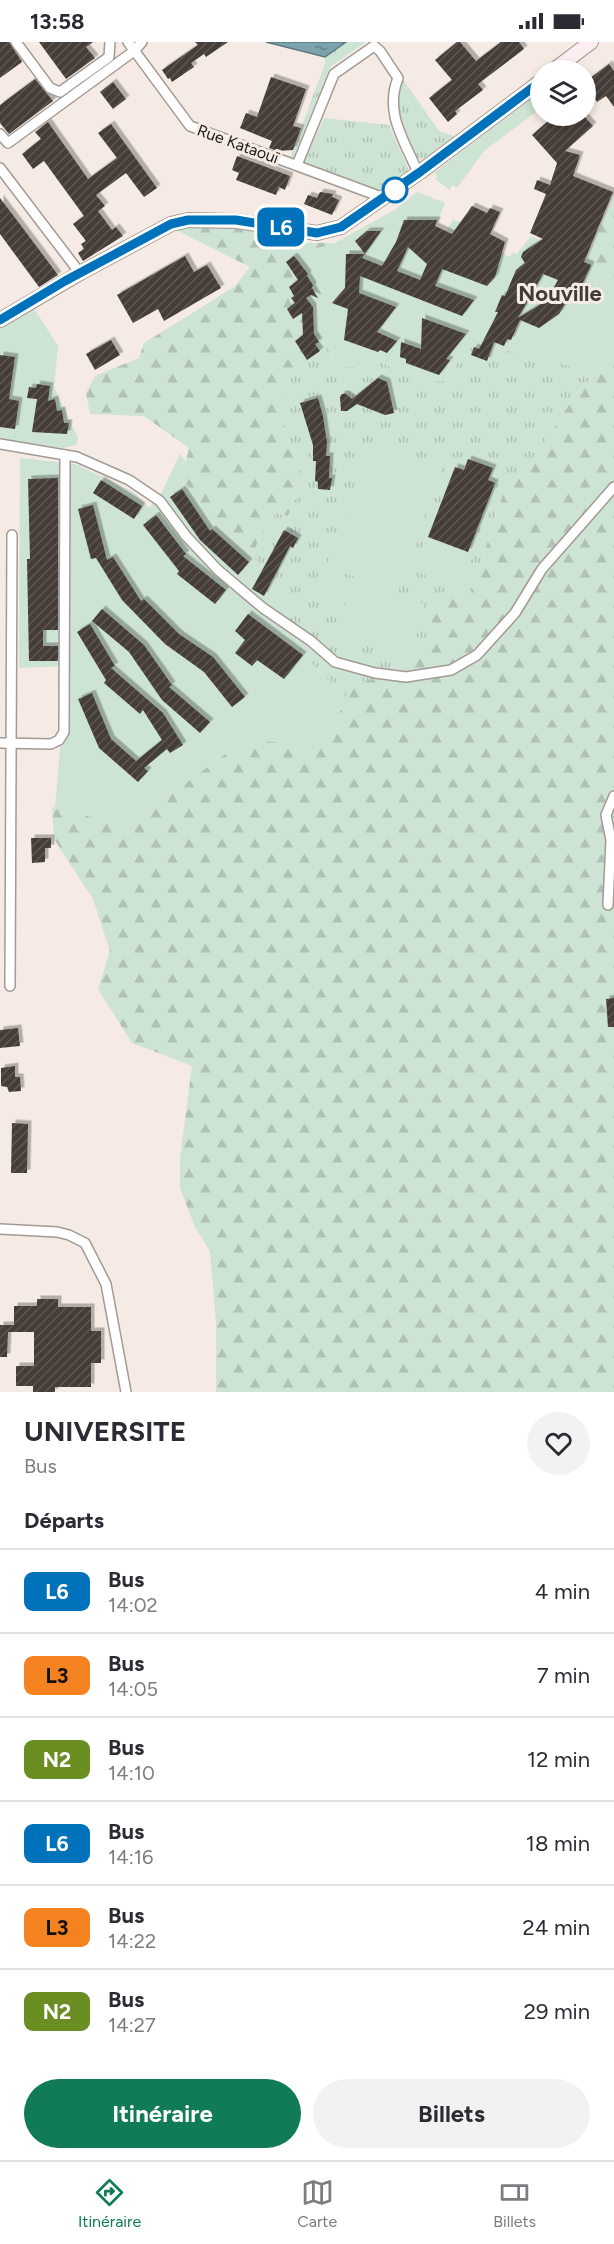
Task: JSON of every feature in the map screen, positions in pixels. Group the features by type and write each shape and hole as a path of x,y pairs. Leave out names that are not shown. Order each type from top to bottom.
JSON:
{"main road":[{"path":"567,60 591,42"},
{"path":"0,320 80,273 171,224 188,220 236,220 317,233 341,227 420,172 530,90"}],"street":[{"path":"16,42 50,88 60,92 109,57 110,42"},
{"name":"Rue Kataouï","path":"128,42 190,126 384,198"},
{"path":"0,134 8,143 134,51 142,42"},
{"path":"297,165 334,74 374,46 398,78 393,116 415,166 420,172"},
{"path":"0,168 80,273"},
{"path":"0,444 83,459 129,480 160,501 186,536 218,570 263,608 311,641 335,662 375,673 405,677 451,670 477,655 515,613 542,568 614,486"},
{"path":"0,743 51,744 59,740 64,732 65,455"},
{"path":"10,986 12,535"},
{"path":"608,905 611,840 606,815 614,796"},
{"path":"0,1229 57,1232 69,1234 85,1243 106,1284 126,1392"}],"green space":[{"path":"346,42 366,42 330,67 293,158 290,157 325,64 325,58"},
{"path":"404,81 439,131 457,137 437,152 421,160 412,154 398,105 399,83"},
{"path":"530,99 530,116 484,151 457,188 452,185 450,190 435,179 438,177 434,173"},
{"path":"324,118 389,125 408,168 406,176 393,181 383,193 304,162"},
{"path":"417,192 445,203 436,226 446,231 453,220 460,222 509,257 514,252 516,255 531,236 586,260 614,278 614,338 596,372 470,342 447,381 427,382 378,361 356,367 338,367 319,334 294,256 335,243 396,209"},
{"path":"614,196 614,278 586,260"},
{"path":"237,225 296,243 335,243 294,256 319,334 305,351 281,397 285,432 296,454 304,480 288,516 276,513 263,531 252,555 212,521 182,478 189,448 144,416 90,414 86,393 95,376 139,358 144,343 234,287 250,267 172,228"},
{"path":"33,307 58,346 54,387 78,438 76,445 63,448 0,440 0,327"},
{"path":"319,334 338,367 356,367 378,361 427,382 447,380 470,341 596,372 577,393 531,462 503,494 470,598 434,594 426,645 401,667 351,687 346,698 301,653 281,593 252,555 263,531 276,513 288,516 304,480 296,454 285,432 281,397 305,351"},
{"path":"614,338 614,1392 216,1392 216,1323 210,1251 195,1227 180,1188 180,1158 192,1066 132,1043 98,989 110,951 93,899 54,839 52,807 124,825 150,809 228,752 264,741 309,743 331,732 350,687 401,667 426,645 434,594 470,597 503,494 531,462 577,393 596,372"},
{"path":"370,443 442,467 398,592 326,567"},
{"path":"180,454 186,462 182,478 212,521 252,555 281,593 301,653 346,698 331,732 309,743 264,741 228,752 150,809 124,825 55,808 67,666 19,668 20,458 75,464 134,492 149,508 160,496"},
{"path":"425,543 472,558 462,587 415,572"},
{"path":"319,572 350,583 341,608 311,597"},
{"path":"413,578 434,584 428,602 407,595"},
{"path":"353,581 424,604 407,657 336,635"}],"water":[{"path":"266,42 346,42 325,57"}],"building":[{"path":"0,42 9,42 22,62 0,78"},
{"path":"39,42 93,42 86,47 95,58 66,79"},
{"path":"195,42 228,42 206,57 204,54 191,63 194,67 172,82 162,70 198,45"},
{"path":"460,42 476,61 501,42 519,42 524,49 478,84 483,90 455,111 457,114 448,122 429,98 452,80 435,60"},
{"path":"609,64 614,71 614,107 606,96 596,101 596,74"},
{"path":"271,77 306,89 293,126 301,128 293,150 277,151 269,148 272,141 240,128 246,113 257,117"},
{"path":"35,79 53,101 9,134 0,123 0,105"},
{"path":"113,82 126,99 113,109 100,92"},
{"path":"48,122 88,179 117,158 98,133 111,124 157,188 144,197 126,173 96,195 105,206 98,211 112,230 116,227 123,236 83,261 78,253 84,249 81,244 86,241 73,224 84,216 44,161 33,169 22,154 41,139 35,132"},
{"path":"542,126 593,126 565,151 580,155 573,176 613,192 584,262 591,265 581,287 576,285 559,314 539,328 520,320 511,340 507,339 504,346 494,342 487,361 471,355 474,347 479,349 498,312 495,312 502,295 505,296 516,270 525,263 521,257 523,252 543,239 530,233 546,194 534,189 537,180 550,185 557,163 532,135","holes":["543,274 558,280 546,301 518,318"]},
{"path":"237,156 290,176 285,190 279,187 276,195 236,180 239,173 232,170"},
{"path":"320,192 333,194 332,197 339,200 332,215 304,204 308,195 317,198"},
{"path":"0,198 58,275 39,287 0,234"},
{"path":"472,206 487,213 490,208 500,212 490,234 505,242 495,277 487,286 442,269 435,286 474,300 462,316 360,276 359,293 396,307 377,332 397,341 387,353 344,340 348,309 332,303 345,288 346,254 365,254 362,258 382,266 396,242 404,220 437,220 435,226 452,234","holes":["408,247 427,264 420,280 397,271"]},
{"path":"367,231 381,231 365,254 355,241"},
{"path":"185,256 194,272 207,265 221,288 164,321 158,309 133,323 117,295"},
{"path":"294,256 308,274 318,298 311,295 306,298 313,307 314,334 319,342 315,344 320,351 307,360 295,341 303,335 302,313 293,319 287,309 295,303 291,298 294,296 289,287 298,280 286,262"},
{"path":"422,318 466,334 446,359 450,360 439,375 406,363 406,359 400,357 401,342 421,349"},
{"path":"111,340 120,355 95,370 86,354"},
{"path":"0,355 15,357 9,399 19,401 15,429 0,427"},
{"path":"378,378 387,382 394,413 385,415 357,404 347,411 341,411 340,397 342,394 352,399"},
{"path":"37,384 50,386 48,401 55,399 57,411 62,410 64,423 69,423 67,434 32,432 37,399 27,398 29,387 36,388"},
{"path":"318,398 327,443 326,456 330,456 329,478 332,478 330,490 318,489 318,482 315,481 316,461 313,461 313,445 300,403"},
{"path":"468,459 493,468 488,480 495,483 468,552 428,537 455,467 464,470"},
{"path":"58,478 58,630 43,630 43,646 58,646 58,661 29,661 28,479"},
{"path":"101,480 142,506 134,519 93,493"},
{"path":"182,489 210,531 212,529 249,562 238,575 200,540 170,497"},
{"path":"93,505 107,560 113,557 141,601 144,599 179,634 213,657 245,697 232,707 204,672 165,644 122,600 96,558 91,559 78,509"},
{"path":"156,515 186,554 183,556 226,590 215,604 177,574 179,571 143,525"},
{"path":"284,530 298,538 293,548 290,546 264,596 252,589"},
{"path":"102,609 144,645 172,685 169,687 210,722 200,733 162,700 129,652 92,621"},
{"path":"248,614 303,655 284,679 257,660 252,666 235,653 245,640 235,631"},
{"path":"90,624 115,666 111,668 163,713 183,745 170,753 167,749 144,768 148,771 138,782 99,748 78,699 92,693 111,739 136,761 162,740 143,710 140,714 104,683 106,680 77,632"},
{"path":"31,838 51,838 51,848 45,848 45,862 32,863"},
{"path":"614,998 614,1027 608,1027 606,999"},
{"path":"18,1028 20,1046 0,1048 0,1030"},
{"path":"15,1066 15,1077 20,1077 21,1091 9,1092 7,1087 1,1086 1,1068"},
{"path":"12,1123 28,1124 27,1173 11,1173"},
{"path":"37,1299 58,1299 58,1307 91,1307 91,1331 101,1331 101,1363 91,1363 91,1387 55,1387 55,1392 33,1392 33,1386 16,1386 16,1366 34,1366 34,1332 8,1332 7,1357 0,1357 0,1325 14,1325 14,1306 37,1306"}],"bus line":[{"name":"L6","path":"0,320 65,281 171,224 188,220 236,220 317,233 341,227 372,207 530,89"}],"district":[{"name":"Nouville","path":"560,293"}]}
